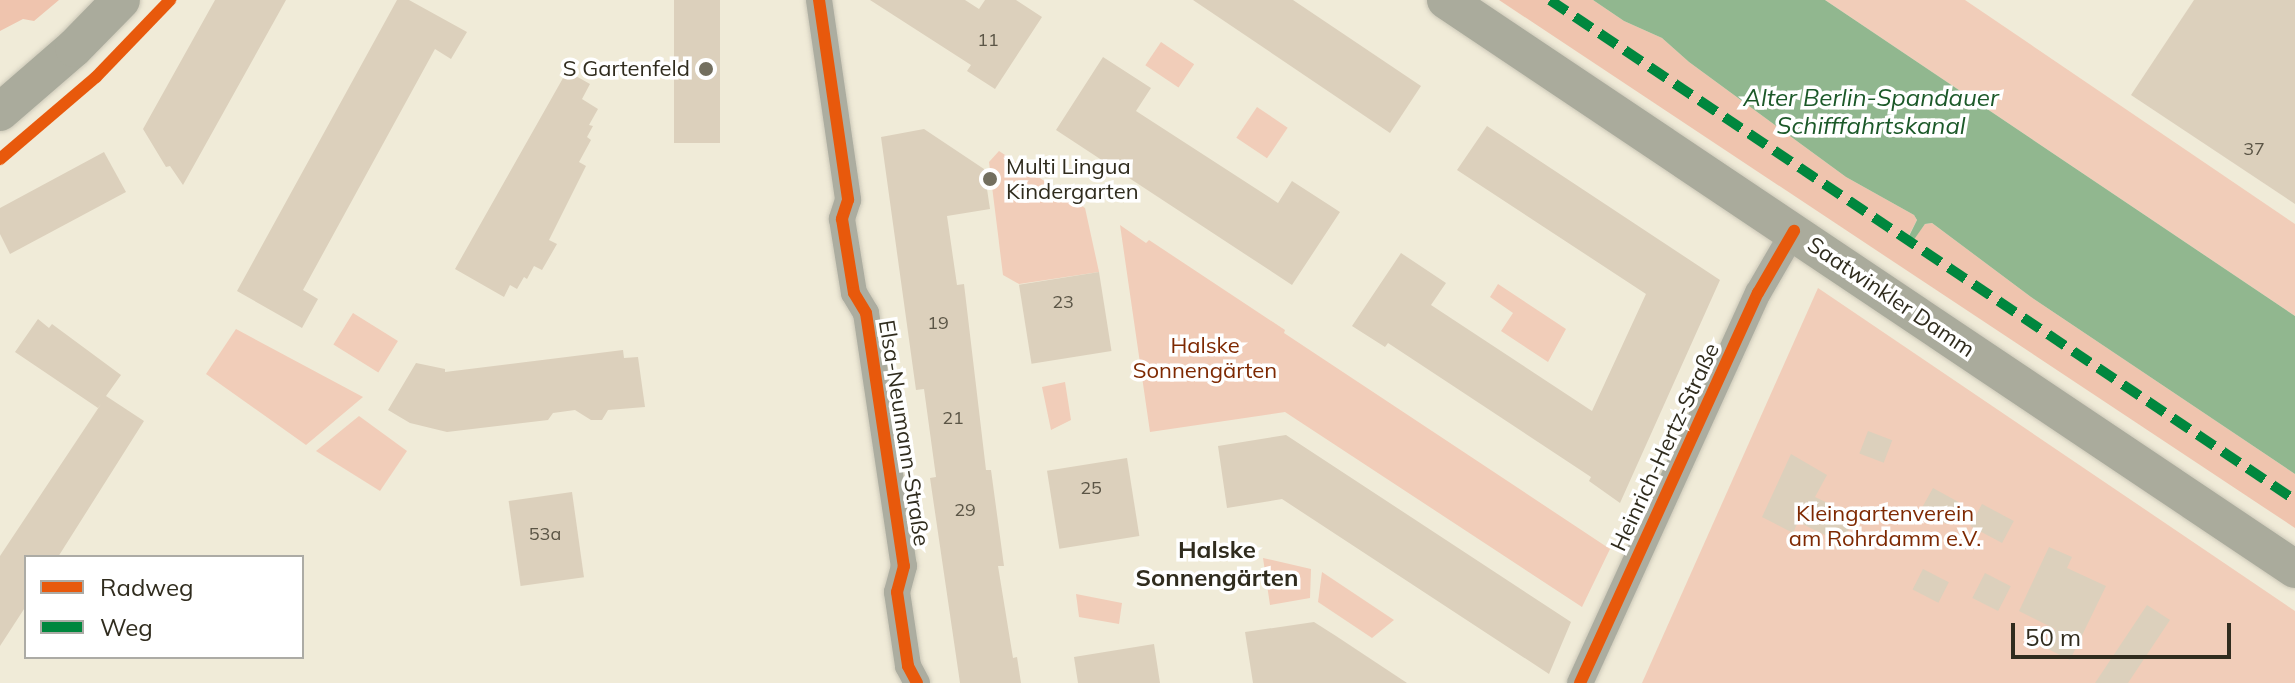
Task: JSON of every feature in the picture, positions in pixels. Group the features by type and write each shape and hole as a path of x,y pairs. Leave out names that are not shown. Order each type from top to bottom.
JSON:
{"main road":[{"path":"0,112 74,48 121,0"},
{"name":"Saatwinkler Damm","path":"1446,0 2295,569"}],"street":[{"name":"Elsa-Neumann-Straße","path":"819,0 848,200 842,219 854,293 866,313 904,566 897,592 908,666 917,683"},
{"name":"Heinrich-Hertz-Straße","path":"1580,683 1752,306 1794,231"}],"green space":[{"path":"1825,0 1965,0 2295,224 2295,316"},
{"path":"1161,42 1194,64 1179,88 1145,65"},
{"path":"1257,107 1288,128 1267,158 1236,138"},
{"name":"Multi Lingua Kindergarten","path":"999,151 1085,208 1099,272 1019,284 1003,275 989,162"},
{"name":"Halske Sonnengärten","path":"1120,225 1146,243 1149,240 1610,549 1582,607 1285,412 1150,432"},
{"path":"1498,284 1566,329 1548,362 1501,331 1513,313 1490,297"},
{"name":"Kleingartenverein am Rohrdamm e.V.","path":"1818,288 2295,611 2295,683 1642,683"},
{"path":"353,313 398,341 378,372 333,344"},
{"path":"236,329 363,397 306,445 206,374"},
{"path":"1065,382 1071,420 1051,430 1042,387"},
{"path":"359,416 407,451 380,491 316,451"},
{"path":"1263,558 1311,569 1310,598 1270,605"},
{"path":"1322,572 1394,620 1372,638 1318,602"},
{"path":"1076,594 1122,603 1119,624 1079,617"}],"shaded area":[{"path":"0,0 59,0 34,21 23,19 0,31"},
{"path":"1499,0 1593,0 1624,21 1662,38 1689,62 1846,177 1914,215 1917,220 1908,237 1913,240 1925,224 1932,223 2031,297 2295,474 2295,528"}],"water":[{"name":"Alter Berlin-Spandauer Schifffahrtskanal","path":"1593,0 1825,0 2295,316 2295,474 2031,297 1932,223 1925,224 1913,241 1908,238 1917,220 1914,215 1846,177 1689,62 1662,38 1624,21"}],"building":[{"path":"215,0 286,0 183,185 170,166 166,167 143,129"},
{"path":"397,0 409,0 467,32 451,59 435,49 303,290 318,299 302,328 237,291"},
{"name":"S Gartenfeld","path":"674,0 720,0 720,143 674,143"},
{"path":"870,0 965,0 979,9 985,0 1016,0 1042,17 995,89 967,71 971,65"},
{"path":"1193,0 1293,0 1421,86 1390,133"},
{"path":"2194,0 2295,0 2295,204 2131,95"},
{"path":"1103,57 1151,88 1136,111 1278,203 1292,181 1340,212 1292,285 1056,130"},
{"path":"567,71 590,84 582,99 598,109 589,125 593,126 587,137 591,140 579,162 586,166 549,240 557,244 542,270 534,266 517,289 510,285 504,297 455,269"},
{"path":"1487,126 1720,280 1620,503 1589,481 1591,477 1388,343 1385,347 1352,326 1401,253 1446,283 1431,305 1592,411 1646,294 1457,170"},
{"path":"924,129 984,169 990,209 947,216 957,285 964,284 986,470 991,470 1004,566 998,566 1013,658 1017,657 1021,683 960,683 930,478 936,477 924,389 916,390 881,137"},
{"path":"104,152 126,192 10,254 0,234 0,208"},
{"path":"1099,272 1112,351 1032,364 1019,285"},
{"path":"38,319 49,328 52,324 121,375 106,396 144,421 59,555 24,555 24,609 0,646 0,556 101,404 98,408 15,352"},
{"path":"623,350 624,358 638,357 645,407 608,410 602,420 591,420 575,410 553,413 548,420 447,432 410,423 388,410 416,363 445,369 445,372"},
{"path":"1868,431 1892,440 1884,463 1859,453"},
{"path":"1286,435 1571,622 1549,674 1282,499 1227,508 1218,446"},
{"path":"1791,454 1827,475 1815,497 1855,516 1842,543 1798,522 1793,533 1762,517"},
{"path":"1127,458 1139,536 1059,549 1047,471"},
{"path":"1933,488 1958,502 1946,524 1921,510"},
{"path":"572,492 584,577 521,586 509,501"},
{"path":"1982,504 2014,521 2002,543 1970,526"},
{"path":"2049,547 2072,557 2067,568 2106,586 2070,660 2046,648 2055,629 2019,611"},
{"path":"1923,569 1949,582 1938,603 1913,589"},
{"path":"1985,573 2011,586 1998,611 1972,598"},
{"path":"2147,605 2170,620 2128,683 2095,683"},
{"path":"1314,622 1407,683 1253,683 1245,632"},
{"path":"1154,644 1160,683 1078,683 1074,657"}],"marked path":[{"path":"1550,0 2295,500"}],"cycle path":[{"path":"0,159 96,77 170,0"},
{"path":"819,0 848,200 842,219 854,293 866,313 904,566 897,592 908,666 917,683"},
{"path":"1580,683 1758,293 1794,231"}],"place":[{"name":"S Gartenfeld","path":"706,69"},
{"name":"Multi Lingua Kindergarten","path":"990,179"}],"district":[{"name":"Halske Sonnengärten","path":"1217,564"}]}
